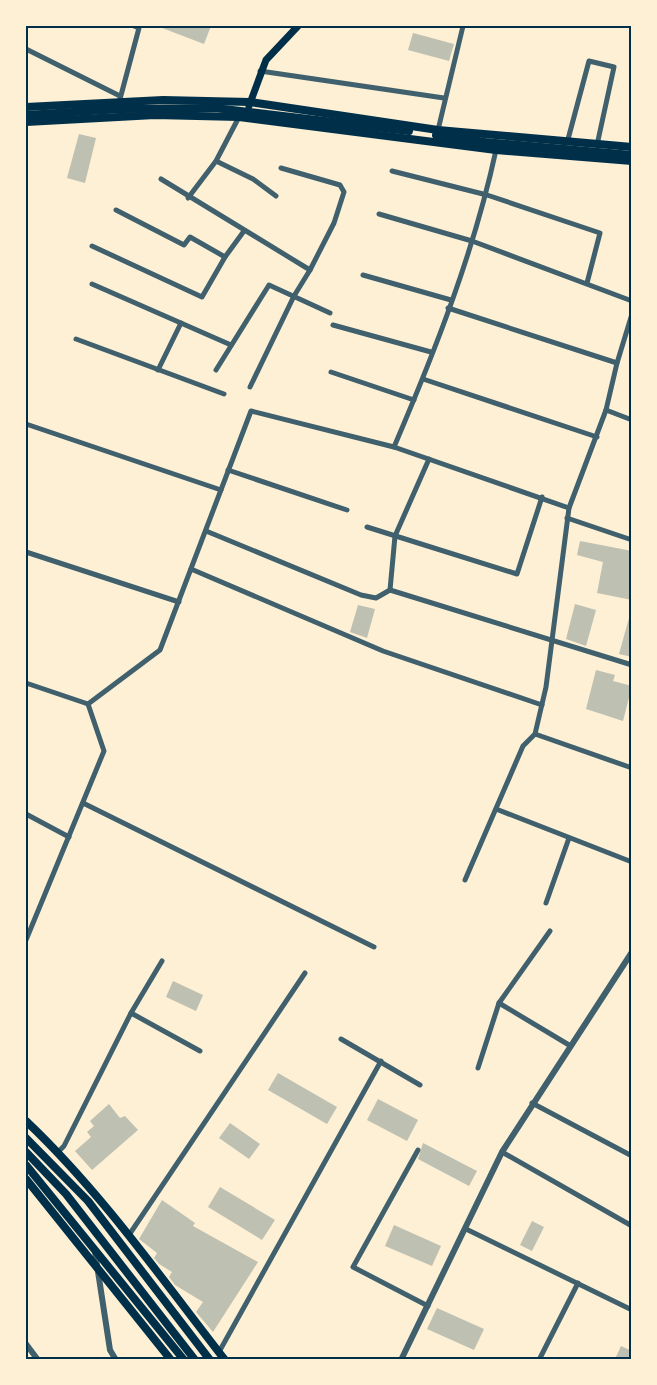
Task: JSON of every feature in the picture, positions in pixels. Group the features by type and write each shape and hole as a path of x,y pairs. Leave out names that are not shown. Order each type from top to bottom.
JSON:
{"main road":[{"path":"248,118 250,102 260,71 266,60 298,26"},
{"path":"26,107 120,99 250,102 438,130 632,147"},
{"path":"26,115 146,108 233,109 485,142 632,154"},
{"path":"26,122 155,115 238,117 496,150 632,161"},
{"path":"26,1121 70,1165 129,1235 225,1359"},
{"path":"26,1138 88,1201 210,1359"},
{"path":"26,1152 66,1194 195,1359"},
{"path":"58,1152 27,1169 40,1181 184,1359"},
{"path":"26,1191 70,1165"},
{"path":"26,1179 171,1359"}],"street":[{"path":"26,49 120,99 139,28 134,26"},
{"path":"438,130 463,26"},
{"path":"567,143 589,62 614,67 597,145"},
{"path":"260,71 444,98"},
{"path":"188,198 216,161 238,117"},
{"path":"394,447 423,379 451,300 486,195 496,150"},
{"path":"216,161 253,179 276,196"},
{"path":"250,387 294,296 334,223 344,192 340,185 281,168"},
{"path":"392,171 486,195 600,234 587,283"},
{"path":"161,179 188,198 310,270"},
{"path":"116,210 184,245 190,237 225,257"},
{"path":"380,214 471,241 587,283 632,302"},
{"path":"92,246 202,297 225,257 244,231"},
{"path":"363,275 451,300"},
{"path":"92,284 231,345"},
{"path":"216,370 269,285 330,313"},
{"path":"448,308 617,363"},
{"path":"465,880 523,746 535,734 552,640 569,508 606,410 632,315"},
{"path":"158,370 181,323"},
{"path":"333,325 431,352"},
{"path":"76,339 224,394"},
{"path":"331,372 414,400"},
{"path":"423,379 597,437"},
{"path":"606,410 632,420"},
{"path":"88,704 160,650 251,411 394,447 569,508"},
{"path":"26,423 221,490"},
{"path":"390,590 395,536 429,459"},
{"path":"228,470 347,510"},
{"path":"367,526 517,574 542,497"},
{"path":"567,518 632,540"},
{"path":"206,531 361,595 375,598 390,590 632,664"},
{"path":"26,552 178,602"},
{"path":"191,569 383,651 542,705"},
{"path":"26,683 88,704"},
{"path":"26,940 104,751 88,704"},
{"path":"535,734 632,768"},
{"path":"83,803 374,947"},
{"path":"496,809 632,862"},
{"path":"26,814 69,837"},
{"path":"546,903 569,838"},
{"path":"478,1068 499,1003 550,931"},
{"path":"401,1359 502,1152 569,1045 632,952"},
{"path":"58,1152 64,1146 131,1013 162,961"},
{"path":"129,1235 305,973"},
{"path":"499,1003 569,1045"},
{"path":"131,1013 200,1051"},
{"path":"341,1039 420,1085"},
{"path":"219,1352 381,1061"},
{"path":"532,1103 632,1156"},
{"path":"418,1150 353,1267 428,1306"},
{"path":"502,1152 632,1226"},
{"path":"466,1229 632,1310"},
{"path":"95,1250 110,1350 116,1359"},
{"path":"539,1359 578,1283"},
{"path":"26,1344 38,1359"}],"building":[{"path":"157,26 211,26 204,44"},
{"path":"413,33 454,44 449,61 408,50"},
{"path":"79,134 96,138 85,183 67,178"},
{"path":"580,541 632,551 632,600 597,593 603,562 577,555"},
{"path":"575,604 596,610 586,646 566,639"},
{"path":"358,605 375,609 367,638 350,632"},
{"path":"629,618 632,618 632,657 619,654"},
{"path":"596,670 615,675 613,681 632,686 623,721 586,709"},
{"path":"173,981 203,995 196,1011 166,997"},
{"path":"278,1073 337,1107 327,1124 268,1090"},
{"path":"378,1099 418,1120 407,1141 367,1120"},
{"path":"109,1104 120,1118 125,1116 138,1130 92,1170 75,1151 91,1137 87,1132 94,1126 90,1121"},
{"path":"230,1123 260,1144 249,1159 219,1138"},
{"path":"423,1143 477,1171 469,1186 418,1159"},
{"path":"220,1187 275,1220 262,1240 208,1207"},
{"path":"162,1200 195,1223 193,1226 258,1262 213,1332 196,1312 203,1302 175,1285 169,1277 172,1272 159,1264 154,1258 157,1253 139,1239"},
{"path":"532,1221 544,1227 532,1251 520,1245"},
{"path":"394,1225 441,1246 432,1266 385,1246"},
{"path":"437,1308 484,1329 474,1350 427,1329"},
{"path":"621,1346 632,1351 632,1359 615,1359"}]}
